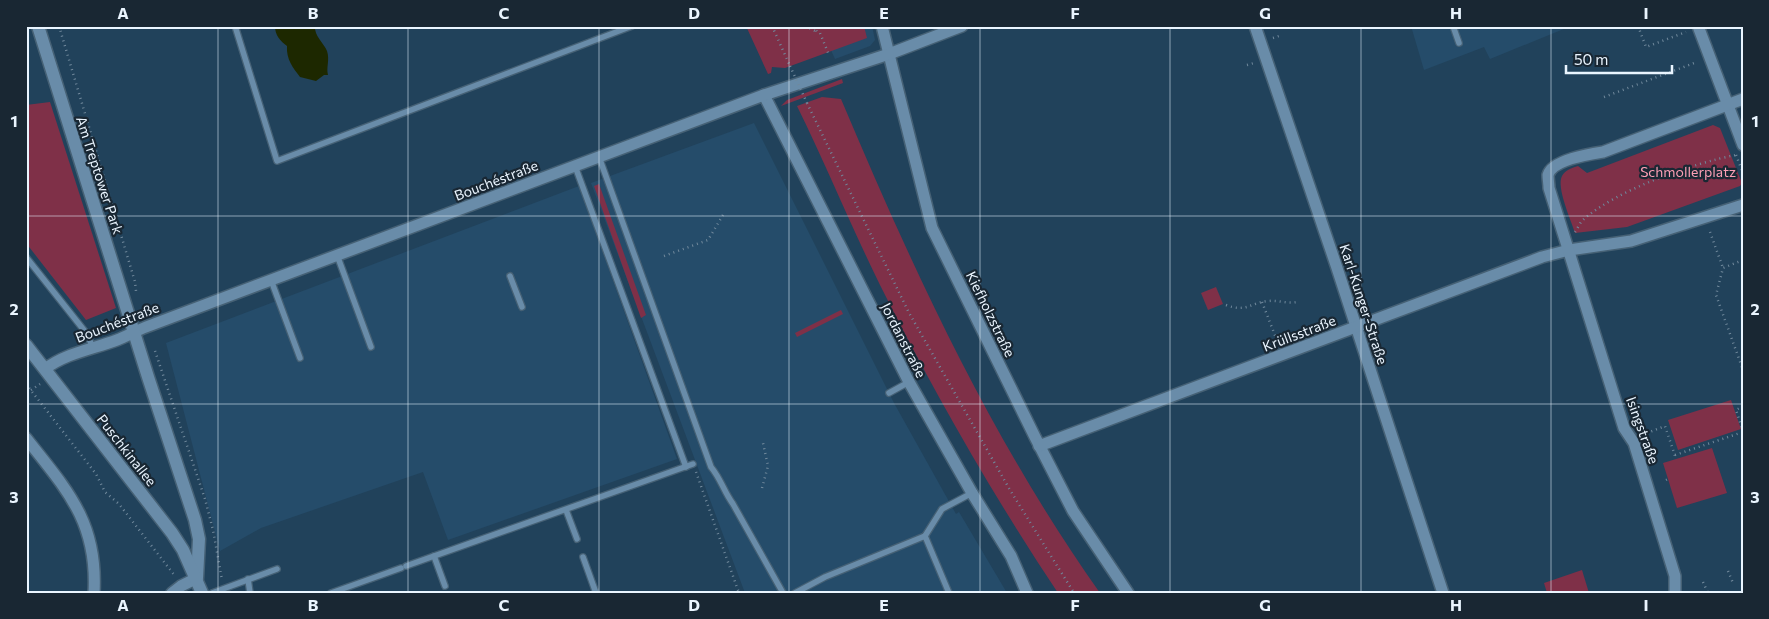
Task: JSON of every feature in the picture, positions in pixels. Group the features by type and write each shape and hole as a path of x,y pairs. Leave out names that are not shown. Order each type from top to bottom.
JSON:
{"main road":[{"name":"Am Treptower Park","path":"38,26 134,332"},
{"name":"Puschkinallee","path":"134,332 195,520 199,539 197,578"},
{"name":"Puschkinallee","path":"26,345 172,533 197,578 202,593"}],"street":[{"name":"Kiefholzstraße","path":"882,26 932,228 1073,510 1128,593"},
{"name":"Bouchéstraße","path":"45,369 65,358 764,95 889,54 962,26"},
{"name":"Karl-Kunger-Straße","path":"1255,26 1443,593"},
{"path":"1698,26 1743,145"},
{"name":"Jordanstraße","path":"764,95 909,382 1011,556 1027,593"},
{"path":"1743,99 1603,152 1588,154 1563,162 1553,168 1548,174 1549,188 1569,250 1631,241 1743,205"},
{"name":"Krüllsstraße","path":"1040,446 1356,328 1457,288 1542,257 1569,250"},
{"name":"Isingstraße","path":"1569,250 1624,428 1634,443 1675,576 1675,593"},
{"path":"26,438 74,500 81,514 89,536 94,560 94,593"},
{"path":"172,593 197,578"}],"lane":[{"path":"235,26 277,161 632,26"},
{"path":"1453,26 1459,43"},
{"path":"599,157 711,467 718,476 725,493 734,504 783,593"},
{"path":"575,166 686,467"},
{"path":"337,256 371,347"},
{"path":"26,257 87,334 93,348"},
{"path":"510,276 522,307"},
{"path":"271,280 300,358"},
{"path":"889,393 909,382"},
{"path":"331,593 693,464"},
{"path":"795,593 825,577 925,536 942,509 972,492"},
{"path":"566,510 577,539"},
{"path":"925,536 950,593"},
{"path":"434,556 445,586"},
{"path":"583,557 596,593"},
{"path":"212,593 276,569"},
{"path":"248,579 250,593"}],"path":[{"path":"58,26 135,282"},
{"path":"772,26 908,311 1010,490 1074,593"},
{"path":"805,26 820,33 829,55"},
{"path":"814,26 817,32"},
{"path":"1638,26 1646,47 1686,32"},
{"path":"1269,39 1279,36"},
{"path":"1604,97 1697,62"},
{"path":"1569,250 1575,233 1583,220 1629,191 1690,166 1743,154"},
{"path":"664,256 708,240 723,216"},
{"path":"1710,232 1723,268 1716,295 1743,370"},
{"path":"1723,268 1743,260"},
{"path":"1226,305 1232,308 1248,308 1272,300 1289,303 1297,302"},
{"path":"1262,302 1276,338"},
{"path":"26,384 96,474 105,492 119,504 171,571"},
{"path":"1675,455 1743,432 1736,410 1743,406"},
{"path":"1631,438 1665,426 1676,459"},
{"path":"762,488 768,466 763,443"},
{"path":"1728,571 1733,583"},
{"path":"1703,582 1708,593"}],"shaded area":[{"path":"275,26 315,26 316,33 327,51 328,75 324,75 316,81 300,77 290,63 287,46 278,38"},
{"path":"820,26 872,26 875,40 870,46 835,59"},
{"path":"1411,26 1571,26 1490,59 1484,47 1424,70"},
{"path":"754,123 894,403 956,514 959,512 1007,593 745,593 591,183"},
{"path":"579,186 677,459 448,540 423,472 261,528 220,551 166,343"}],"green space":[{"path":"746,26 864,26 867,38 785,68 772,67 771,73 768,74"},
{"path":"842,79 843,83 781,106 787,100"},
{"path":"822,97 841,99 926,291 989,415 1061,535 1100,593 1058,593 1010,518 942,403 880,285 797,106"},
{"path":"50,102 116,308 86,320 26,243 26,105"},
{"name":"Schmollerplatz","path":"1713,125 1720,128 1742,183 1740,186 1627,227 1575,233 1561,188 1562,176 1565,172 1578,166 1587,173"},
{"path":"599,184 646,315 641,318 594,186"},
{"path":"1216,287 1223,304 1208,310 1201,293"},
{"path":"841,310 843,314 797,337 795,333"},
{"path":"1731,400 1741,429 1678,450 1668,420"},
{"path":"1712,448 1727,493 1677,508 1663,463"},
{"path":"1582,570 1589,593 1547,593 1544,583"}]}
